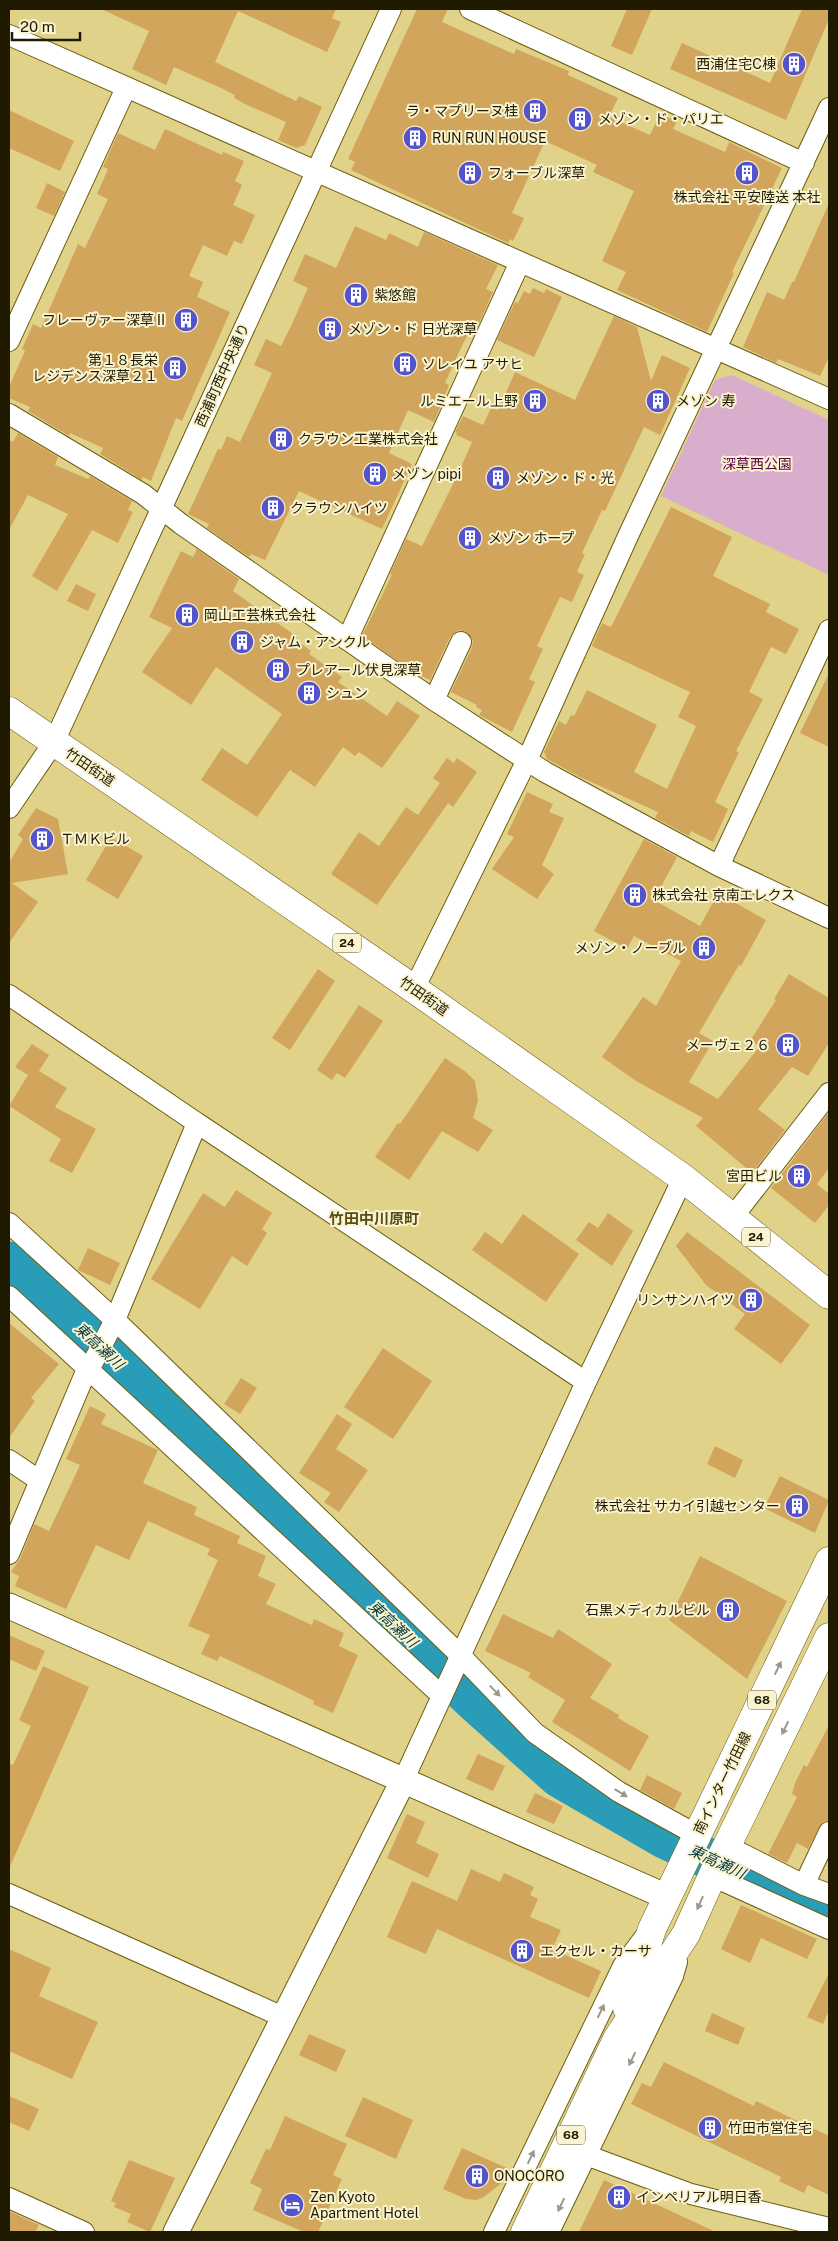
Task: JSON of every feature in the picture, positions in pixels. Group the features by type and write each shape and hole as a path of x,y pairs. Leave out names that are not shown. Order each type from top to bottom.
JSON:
{"main road":[{"name":"竹田街道","path":"9,711 414,988 683,1178 829,1295"},
{"name":"南インター竹田線","path":"618,2038 652,1929 829,1561"},
{"name":"南インター竹田線","path":"524,2232 618,2038 686,1934 719,1862 829,1637"}],"street":[{"name":"西浦町西中央通り","path":"9,808 54,742 391,9"},
{"path":"470,9 804,163"},
{"path":"9,35 829,399"},
{"path":"9,341 126,88"},
{"path":"414,988 527,760 628,536 829,108"},
{"path":"347,640 520,262"},
{"path":"9,414 143,494 161,509 347,640 434,700 545,772 719,866 829,918"},
{"path":"719,866 829,630"},
{"path":"434,700 461,642"},
{"path":"9,994 197,1123 586,1382"},
{"path":"732,1218 829,1093"},
{"path":"9,1554 90,1366 113,1324 197,1123"},
{"path":"176,2232 403,1781 586,1382 683,1178"},
{"path":"9,1223 536,1733 619,1792 696,1836"},
{"path":"9,1296 90,1366 442,1694"},
{"path":"9,1460 40,1481"},
{"path":"9,1606 667,1897"},
{"path":"804,1885 829,1832"},
{"path":"719,1862 804,1885 829,1894"},
{"path":"719,1862 829,1929"},
{"path":"9,1894 283,2017"},
{"path":"494,2232 623,1966 652,1929"},
{"path":"549,2232 673,1976 686,1934"},
{"path":"586,2155 691,2194 829,2228"},
{"path":"9,2198 84,2232"}],"green space":[{"name":"深草西公園","path":"732,375 829,420 829,575 661,496 715,380"}],"building":[{"path":"101,9 336,9 332,18 341,22 327,52 238,11 215,62 296,101 299,96 322,107 305,145 296,148 278,140 286,122 247,105 234,98 235,95 174,67 166,85 132,69 149,31"},
{"path":"417,9 448,9 442,22 514,54 516,49 569,71 568,75 618,98 609,117 650,135 660,114 677,121 673,129 725,152 729,142 782,168 732,272 734,273 707,332 617,290 626,272 602,261 634,191 593,172 597,165 545,141 512,213 524,218 513,241 510,239 508,243 351,170 355,162 348,159"},
{"path":"627,9 652,9 632,55 611,46"},
{"path":"802,9 829,9 829,19 786,120 670,69 682,43 770,83"},
{"path":"9,110 74,141 60,171 9,148"},
{"path":"165,129 222,155 223,152 244,161 235,181 242,185 233,205 255,215 242,244 234,241 227,256 203,245 189,276 203,282 197,297 230,312 182,421 176,418 151,481 143,477 142,480 100,454 103,448 70,433 69,436 28,411 30,407 9,398 9,387 25,351 22,349 33,324 41,328 78,244 85,248 108,199 97,194 108,169 103,167 118,133 155,150"},
{"path":"47,183 65,192 54,216 36,208"},
{"path":"829,203 829,357 820,376 778,359 776,363 743,347 767,292 784,300"},
{"path":"355,226 386,240 389,233 418,247 424,232 498,265 486,289 493,292 476,330 471,328 445,383 449,385 434,422 408,410 389,453 412,464 382,529 299,491 265,560 251,554 249,557 207,528 209,524 188,514 218,449 221,450 227,436 240,442 272,373 254,365 266,339 281,346 291,326 308,288 293,281 305,254 336,268"},
{"path":"533,288 544,293 546,289 562,297 534,357 497,340 515,302 518,303 524,291 530,294"},
{"path":"614,316 637,327 651,381 662,355 690,368 660,435 644,427 605,511 602,510 582,553 585,554 577,572 584,575 572,602 560,597 537,646 543,649 529,679 535,682 512,732 479,715 482,710 476,707 477,705 451,692 472,647 473,640 466,632 459,630 450,637 430,680 415,673 362,636 392,575 390,574 406,539 422,546 459,472 472,442 456,435 457,433 455,432 463,416 483,425 491,408 498,410 515,372 575,400"},
{"path":"18,433 58,457 55,465 88,479 90,476 132,501 128,510 133,512 118,543 92,530 57,591 32,576 68,514 28,495 9,530 9,440 13,442"},
{"path":"671,507 732,537 713,576 770,604 766,612 799,629 786,654 771,647 749,692 763,699 736,751 739,752 715,802 728,809 713,842 691,831 689,836 655,818 658,812 580,777 547,759 544,752 559,721 566,725 571,715 574,716 587,690 657,725 634,772 667,789 696,726 678,717 690,692 592,646 602,623 611,627"},
{"path":"197,549 239,579 233,591 297,637 296,640 311,651 309,654 342,677 338,682 387,716 397,701 420,716 382,768 359,752 355,756 343,747 315,787 290,770 257,817 201,780 222,748 247,765 282,714 216,667 191,705 142,672 172,628 149,617 181,551 193,557"},
{"path":"76,584 96,594 88,611 67,601"},
{"path":"829,673 829,747 800,733"},
{"path":"447,758 454,763 457,758 477,772 453,807 448,803 377,905 331,874 359,832 379,846 406,807 418,815 440,783 433,778"},
{"path":"527,792 553,804 549,812 564,818 542,865 554,874 537,899 492,869 514,837 507,834"},
{"path":"36,808 58,819 68,874 12,883 38,902 9,943 9,863 23,839 18,835"},
{"path":"111,837 143,856 118,899 86,880"},
{"path":"644,839 677,857 654,900 700,926 718,893 766,920 741,966 739,965 699,1033 713,1041 689,1082 718,1099 760,1046 750,1041 776,1000 774,999 789,974 829,998 829,1043 808,1076 792,1067 758,1109 785,1130 752,1173 696,1126 703,1118 636,1081 602,1057 643,997 656,1006 681,961 634,936 627,949 594,931"},
{"path":"318,969 335,981 290,1050 272,1038"},
{"path":"359,1005 383,1021 345,1078 337,1073 332,1080 317,1070"},
{"path":"32,1044 49,1055 39,1071 67,1088 55,1107 96,1129 72,1173 49,1161 61,1139 9,1106 28,1075 15,1067"},
{"path":"445,1058 466,1072 475,1081 478,1100 473,1118 493,1130 478,1152 442,1131 409,1180 375,1157"},
{"name":"宮田ビル","path":"829,1112 829,1168 817,1184 829,1194 829,1205 815,1223 771,1188"},
{"path":"236,1190 272,1213 262,1229 267,1233 247,1266 232,1256 200,1309 151,1279 203,1193 225,1207"},
{"path":"608,1213 633,1231 612,1266 576,1240 589,1222 598,1228"},
{"path":"523,1214 579,1254 546,1302 472,1250 485,1232 502,1244"},
{"name":"リンサンハイツ","path":"687,1232 810,1325 781,1364 734,1329 745,1314 706,1285 676,1246"},
{"path":"88,1248 120,1263 110,1285 78,1270"},
{"path":"9,1323 59,1364 31,1398 35,1401 9,1438"},
{"path":"383,1348 432,1381 393,1439 344,1407"},
{"path":"241,1378 257,1388 240,1414 224,1404"},
{"path":"90,1406 106,1414 101,1424 158,1450 143,1483 197,1507 194,1515 240,1536 237,1543 266,1556 258,1576 276,1584 266,1604 312,1625 314,1619 344,1633 339,1646 358,1655 333,1713 313,1704 314,1701 220,1656 217,1661 201,1654 210,1635 188,1626 218,1560 207,1555 210,1549 148,1521 129,1560 96,1545 66,1609 15,1586 19,1576 11,1572 20,1559 34,1524 49,1531 80,1465 66,1459"},
{"path":"337,1414 352,1424 336,1449 368,1470 339,1512 324,1502 331,1493 299,1473"},
{"path":"715,1446 743,1460 735,1478 707,1464"},
{"name":"株式会社 サカイ引越センター","path":"780,1476 829,1500 815,1533 764,1508"},
{"name":"石黒メディカルビル","path":"700,1556 787,1601 747,1679 669,1620"},
{"path":"503,1614 553,1638 558,1629 612,1664 590,1698 619,1715 618,1718 649,1736 630,1771 552,1722 565,1700 528,1677 531,1673 485,1651"},
{"path":"9,1635 45,1651 36,1671 9,1659"},
{"path":"43,1666 89,1687 9,1869 9,1763 13,1765 31,1726 19,1720"},
{"path":"829,1725 829,1820 823,1822 819,1827 808,1849 797,1843 787,1863 768,1854 797,1797 792,1794 795,1783 804,1765 807,1767"},
{"path":"478,1754 505,1766 493,1791 466,1779"},
{"path":"647,1775 682,1793 674,1809 640,1790"},
{"path":"535,1793 563,1806 554,1824 526,1812"},
{"path":"407,1814 425,1822 416,1843 439,1854 428,1878 387,1858"},
{"path":"471,1869 500,1882 504,1873 534,1887 530,1895 538,1899 530,1917 561,1930 552,1949 601,1971 589,1998 437,1929 426,1954 387,1937 412,1881 457,1901"},
{"path":"741,1905 817,1939 807,1959 761,1938 750,1963 721,1949"},
{"path":"9,1949 51,1968 39,1996 98,2022 72,2079 9,2051"},
{"path":"829,1973 829,2010 823,2024 807,2017"},
{"path":"712,2013 745,2028 738,2045 705,2031"},
{"path":"309,2034 346,2050 336,2072 299,2055"},
{"path":"664,2062 754,2106 756,2101 829,2136 829,2195 808,2185 804,2193 779,2181 781,2177 631,2104 642,2083 651,2087"},
{"path":"9,2096 39,2109 29,2131 9,2122"},
{"path":"363,2097 413,2120 396,2159 345,2136"},
{"path":"285,2116 347,2144 333,2175 342,2179 318,2232 304,2232 253,2210 262,2189 250,2183 266,2149 270,2150"},
{"name":"ONOCORO","path":"462,2148 509,2169 504,2181 484,2197 477,2200 466,2199 443,2189"},
{"path":"129,2160 175,2178 150,2232 127,2222 131,2214 114,2207 116,2203 111,2201"},
{"name":"インペリアル明日香","path":"604,2180 716,2232 579,2232"},
{"path":"9,2211 39,2225 35,2232 9,2232"}],"waterway":[{"name":"東高瀬川","path":"9,1262 287,1522 474,1701 559,1777 666,1839 829,1914"}],"place":[{"name":"西浦住宅C棟","path":"794,64"},
{"name":"ラ・マプリーヌ桂","path":"535,111"},
{"name":"メゾン・ド・パリエ","path":"580,119"},
{"name":"RUN RUN HOUSE","path":"415,138"},
{"name":"フォーブル深草","path":"470,173"},
{"name":"株式会社 平安陸送 本社","path":"747,173"},
{"name":"紫悠館","path":"356,295"},
{"name":"フレーヴァー深草Ⅱ","path":"186,320"},
{"name":"メゾン・ド 日光深草","path":"330,329"},
{"name":"ソレイユ アサヒ","path":"405,364"},
{"name":"第１８長栄 レジデンス深草２１","path":"175,368"},
{"name":"ルミエール上野","path":"535,401"},
{"name":"メゾン 寿","path":"658,401"},
{"name":"クラウン工業株式会社","path":"281,439"},
{"name":"メゾン pipi","path":"375,474"},
{"name":"メゾン・ド・光","path":"498,478"},
{"name":"クラウンハイツ","path":"273,508"},
{"name":"メゾン ホープ","path":"470,538"},
{"name":"岡山工芸株式会社","path":"187,615"},
{"name":"ジャム・アンクル","path":"242,642"},
{"name":"プレアール伏見深草","path":"278,670"},
{"name":"シュン","path":"309,693"},
{"name":"ＴＭＫビル","path":"42,839"},
{"name":"株式会社 京南エレクス","path":"635,895"},
{"name":"メゾン・ノーブル","path":"704,948"},
{"name":"メーヴェ２６","path":"788,1045"},
{"name":"宮田ビル","path":"799,1176"},
{"name":"リンサンハイツ","path":"751,1300"},
{"name":"株式会社 サカイ引越センター","path":"797,1506"},
{"name":"石黒メディカルビル","path":"728,1610"},
{"name":"エクセル・カーサ","path":"522,1951"},
{"name":"竹田市営住宅","path":"710,2128"},
{"name":"ONOCORO","path":"477,2176"},
{"name":"インペリアル明日香","path":"619,2197"},
{"name":"Zen Kyoto Apartment Hotel","path":"292,2205"}],"district":[{"name":"竹田中川原町","path":"374,1219"}]}
